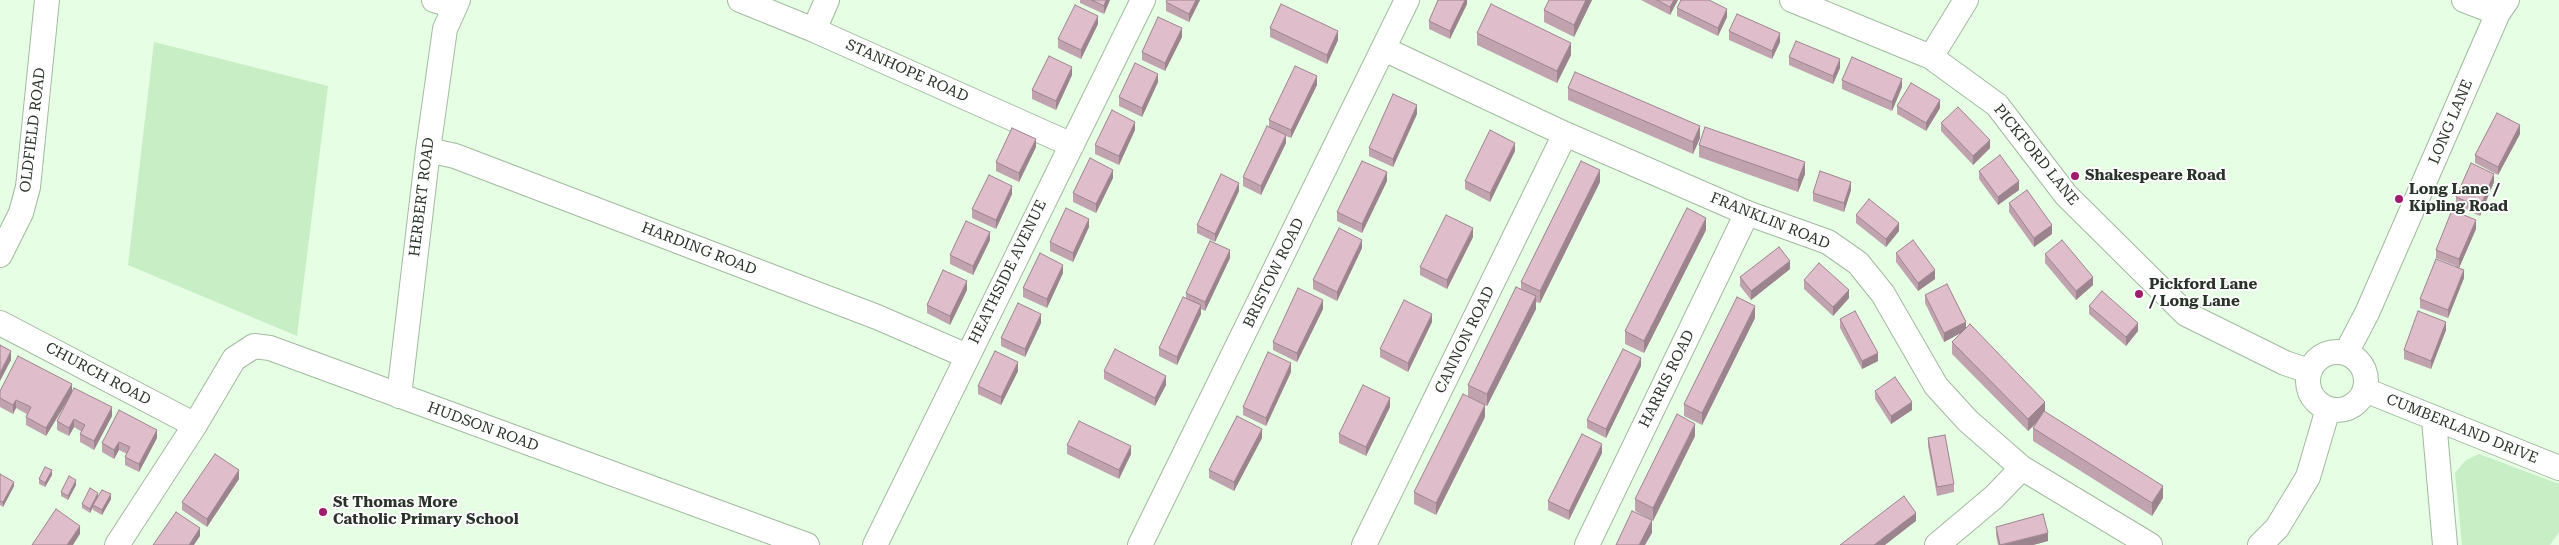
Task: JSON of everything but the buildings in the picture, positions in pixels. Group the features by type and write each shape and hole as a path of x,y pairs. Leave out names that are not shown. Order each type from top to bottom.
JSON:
{"street":[{"name":"OLDFIELD ROAD","path":"0,255 21,214 28,187 47,0"},
{"name":"STANHOPE ROAD","path":"740,0 814,30 1072,145"},
{"path":"814,30 827,0"},
{"name":"HEATHSIDE AVENUE","path":"875,545 1143,0"},
{"name":"BRISTOW ROAD","path":"1140,545 1407,0"},
{"name":"PICKFORD LANE","path":"1792,0 1931,57 1997,105 2066,196 2186,314 2285,363 2309,371"},
{"path":"1931,57 1966,0"},
{"path":"2464,0 2502,6"},
{"name":"HERBERT ROAD","path":"398,396 428,150 449,2"},
{"name":"LONG LANE","path":"2346,353 2367,314 2502,6"},
{"name":"FRANKLIN ROAD","path":"1384,49 1565,134 1747,213 1828,242 1858,263 1883,294 1936,386 1968,421 2022,468 2150,545"},
{"name":"CANNON ROAD","path":"1364,545 1565,134"},
{"name":"HARDING ROAD","path":"428,150 455,156 794,285 877,317 967,356"},
{"name":"HARRIS ROAD","path":"1587,545 1747,213"},
{"name":"CHURCH ROAD","path":"0,323 195,425"},
{"name":"HUDSON ROAD","path":"195,425 234,359 254,346 270,348 806,545"},
{"path":"2335,352 2346,353 2356,359 2363,368 2366,379 2365,390 2360,400 2351,407 2339,410 2328,409 2318,403 2311,394 2308,383 2309,371 2315,362 2324,355 2335,352"},
{"name":"CUMBERLAND DRIVE","path":"2365,390 2434,420 2559,468"},
{"path":"2260,545 2277,528 2308,477 2328,409"},
{"path":"2434,420 2445,545"},
{"path":"116,545 195,425"},
{"path":"1937,545 1994,497 2022,468"}],"green space":[{"path":"154,42 328,86 297,336 128,265"},
{"path":"2479,454 2559,484 2559,532 2550,545 2462,545 2455,473 2466,460"}],"place":[{"name":"Shakespeare Road","path":"2075,176"},
{"name":"Long Lane / Kipling Road","path":"2399,199"},
{"name":"Pickford Lane / Long Lane","path":"2139,294"},
{"name":"St Thomas More Catholic Primary School","path":"323,512"}]}
